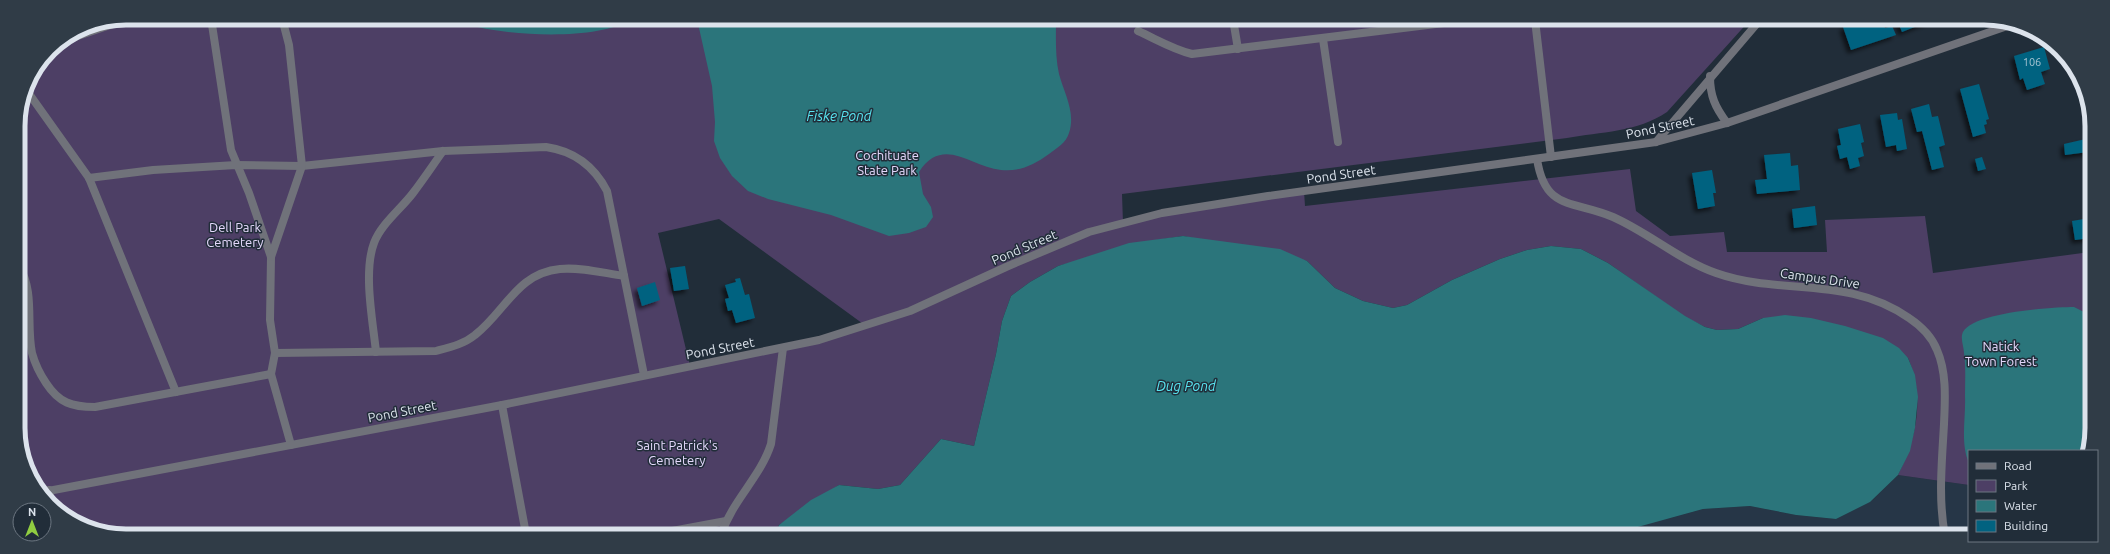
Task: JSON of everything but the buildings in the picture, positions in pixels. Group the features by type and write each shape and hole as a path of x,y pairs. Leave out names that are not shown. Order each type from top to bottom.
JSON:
{"street":[{"path":"212,25 231,150 249,193 271,257"},
{"path":"284,25 289,45 302,166 271,257 270,320 275,353 271,374 291,445"},
{"path":"1234,25 1238,50"},
{"path":"1138,31 1155,38 1172,49 1192,54 1238,50 1430,25"},
{"path":"1535,25 1551,157"},
{"path":"1656,142 1710,76 1756,25"},
{"name":"Pond Street","path":"47,491 502,405 819,340 910,311 1090,232 1131,221 1204,205 1656,142 1727,122 2004,27"},
{"path":"88,33 101,28"},
{"path":"1323,39 1338,142"},
{"path":"1710,76 1711,98 1716,108 1727,122"},
{"path":"30,95 89,178 176,392"},
{"path":"89,178 153,170 236,165 302,166 443,152 546,147 560,149 574,155 600,177 607,191 644,376"},
{"path":"376,352 370,301 370,262 374,244 381,230 413,193 443,152"},
{"name":"Campus Drive","path":"1537,159 1543,184 1549,193 1560,200 1587,208 1620,221 1699,266 1737,279 1839,290 1858,295 1893,308 1915,322 1929,336 1937,350 1945,388 1941,488 1945,529"},
{"path":"275,353 436,351 458,346 476,335 524,283 541,274 559,269 577,269 624,276"},
{"path":"25,278 28,291 32,352 38,371 53,394 65,402 78,407 95,407 271,374"},
{"path":"723,529 734,504 767,457 771,444 783,348"},
{"path":"502,405 525,529"},
{"path":"681,529 726,520"}],"shaded area":[{"path":"1898,475 1968,485 1968,529 1566,529 1670,518 1703,509 1750,506 1796,515 1836,519 1870,502"}],"green space":[{"path":"119,25 1745,25 1667,112 1644,124 1618,130 1567,138 1122,194 1123,223 1304,191 1305,206 1630,169 1636,211 1670,236 1724,232 1727,252 1827,252 1825,220 1925,216 1933,273 2085,253 2085,435 2083,450 1968,450 1968,485 1898,475 1910,446 1916,417 1916,388 1908,358 1763,318 1738,329 1717,330 1705,327 1685,317 1608,263 1581,249 1551,246 1527,250 1500,259 1452,280 1407,305 1393,308 1363,301 1335,288 1307,261 1183,236 1157,240 1058,266 1030,282 1011,296 1002,321 996,354 974,446 941,439 900,485 878,489 839,485 779,525 777,529 126,529 106,527 81,519 64,508 46,490 35,473 30,461 25,435 25,119 28,100 35,81 46,64 59,50 70,42 93,30","holes":["719,219 866,326 690,366 658,233"]}],"water":[{"path":"470,25 619,25 593,32 568,34 514,33"},
{"name":"Fiske Pond","path":"698,25 1056,25 1056,46 1059,74 1070,110 1071,125 1068,137 1055,150 1038,161 1020,169 1001,170 990,168 958,156 948,154 938,156 928,161 919,172 923,194 931,207 933,217 926,227 909,233 889,236 831,215 768,199 748,191 732,176 720,158 714,141 715,122 712,86"},
{"name":"Dug Pond","path":"1183,236 1280,249 1307,261 1335,288 1363,301 1393,308 1407,305 1452,280 1500,259 1527,250 1551,246 1581,249 1608,263 1685,316 1705,327 1717,330 1738,329 1763,318 1785,315 1811,318 1845,326 1883,338 1899,348 1908,358 1915,375 1918,397 1915,428 1910,451 1898,475 1870,502 1836,519 1796,515 1750,506 1703,509 1634,528 777,529 779,525 811,500 839,485 878,489 900,485 941,439 974,446 996,354 1002,321 1011,296 1030,282 1058,266 1129,243"},
{"path":"2074,307 2085,312 2085,435 2083,450 1968,450 1968,460 1964,439 1965,369 1962,335 1967,327 1978,321 1994,316 2012,312"}],"park label":[{"name":"Cochituate State Park","path":"887,162"},
{"name":"Dell Park Cemetery","path":"235,234"},
{"name":"Natick Town Forest","path":"2001,354"},
{"name":"Saint Patrick's Cemetery","path":"677,452"}]}
